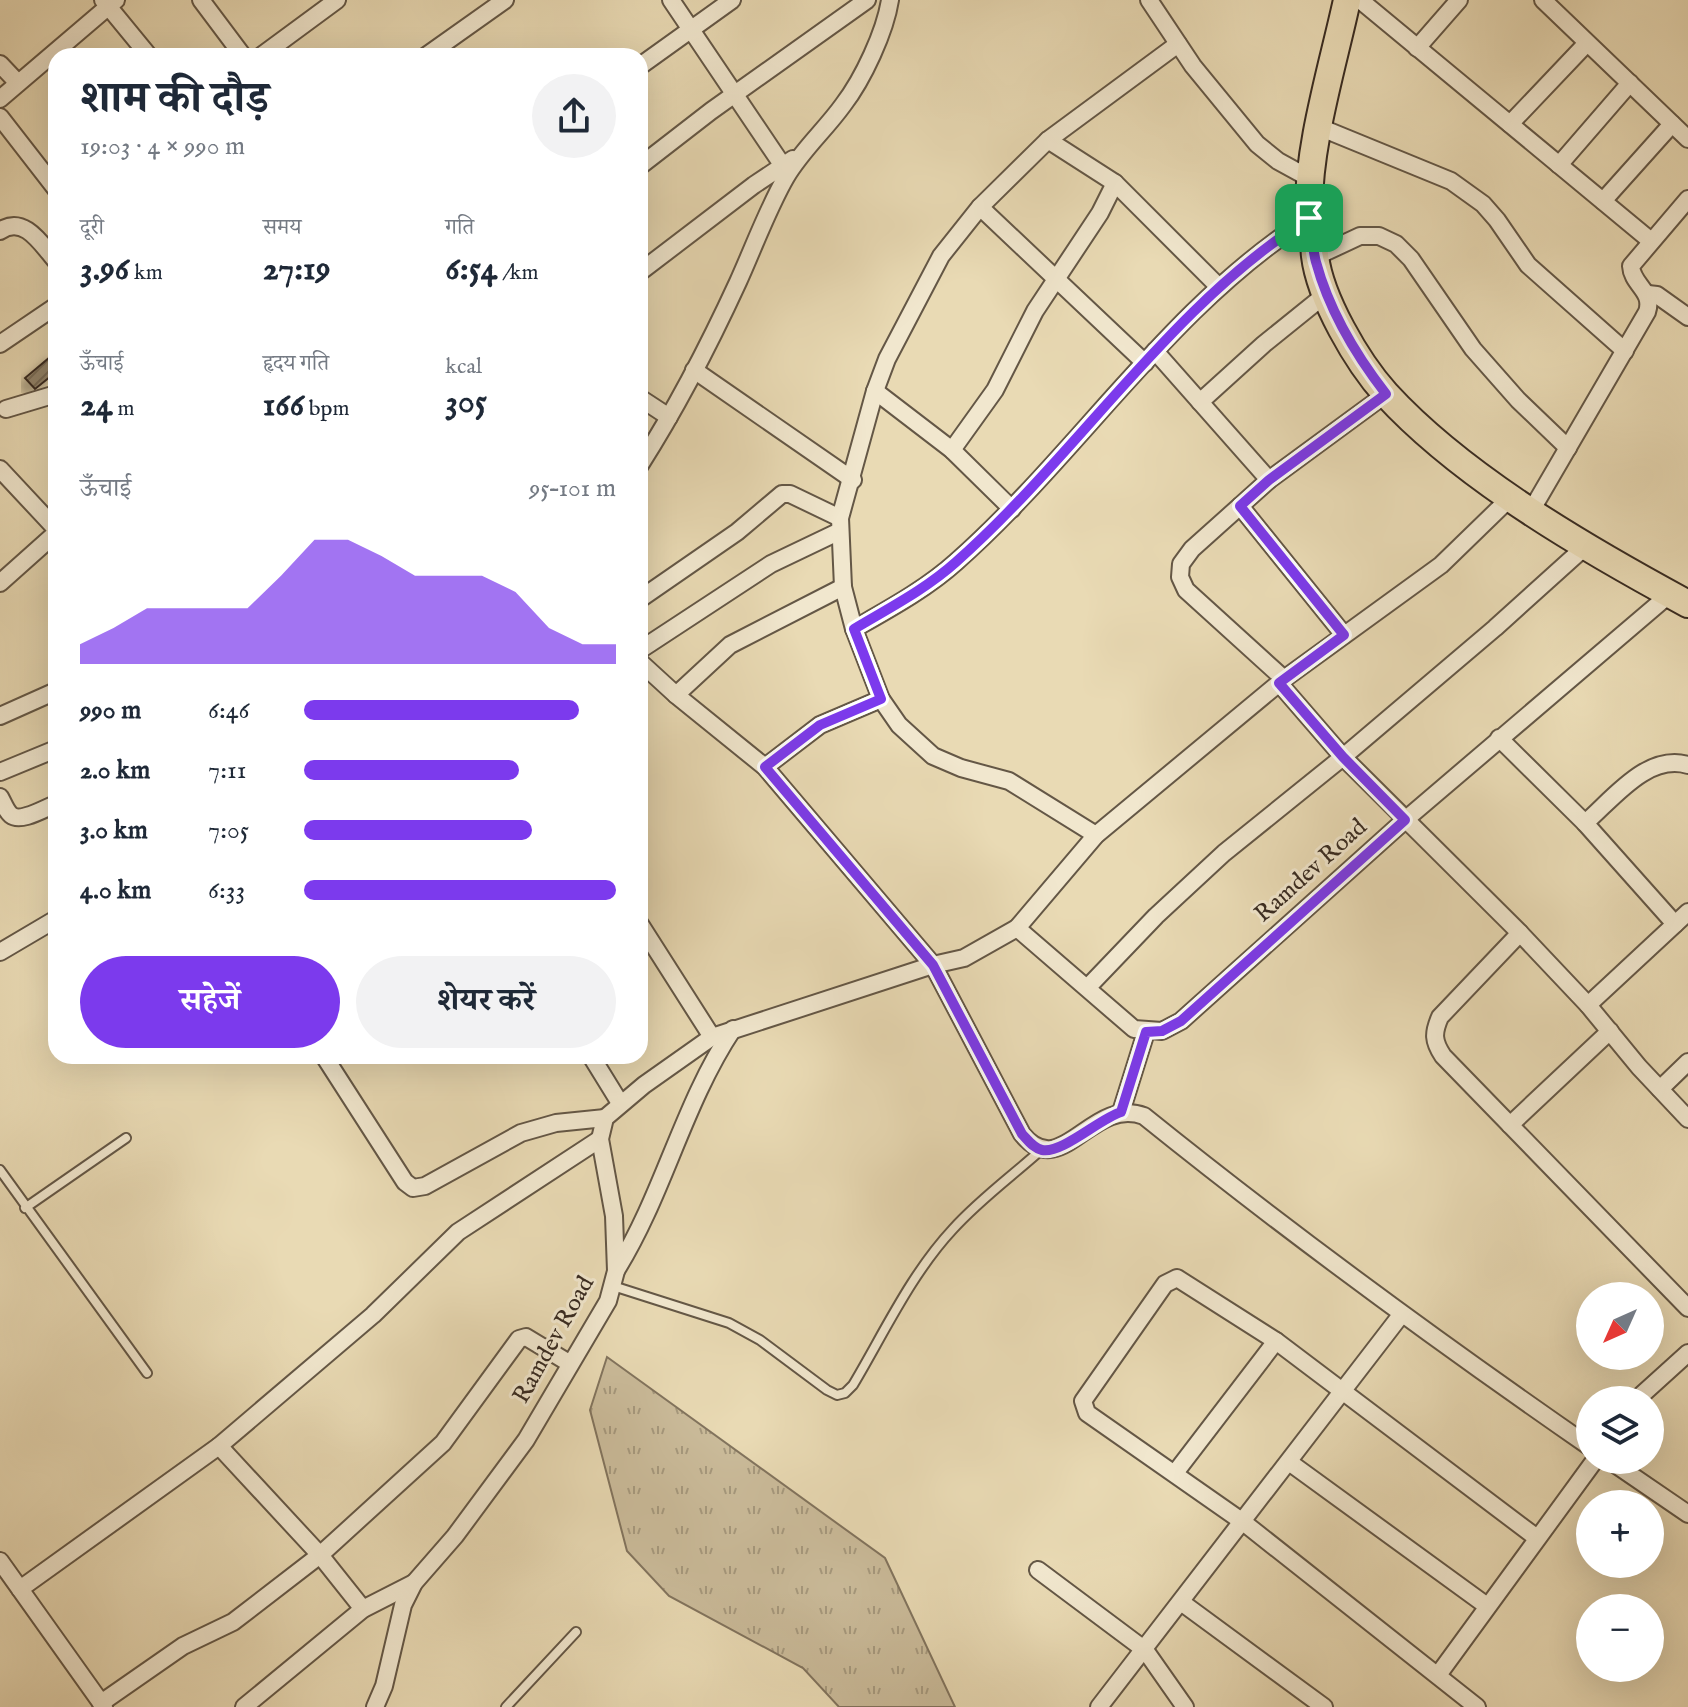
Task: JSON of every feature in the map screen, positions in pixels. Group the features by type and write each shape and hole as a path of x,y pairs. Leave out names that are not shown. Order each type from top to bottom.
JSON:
{"main road":[{"path":"1347,0 1309,178 1326,294 1365,367 1386,394 1426,431 1587,545 1682,594"},
{"path":"1316,241 1357,322 1388,371 1413,400 1527,502 1619,548 1682,594"}],"street":[{"path":"201,0 237,48"},
{"path":"272,48 337,0"},
{"path":"437,48 505,0"},
{"path":"671,0 783,166"},
{"path":"648,60 732,0"},
{"path":"648,160 867,0"},
{"path":"648,452 738,283 780,189 803,153 843,105 869,59 888,15 890,0"},
{"path":"1149,0 1178,44 1257,144 1278,161 1309,178"},
{"path":"1360,0 1651,241"},
{"path":"1417,48 1459,0"},
{"path":"1543,0 1688,139"},
{"path":"62,48 109,2 143,48"},
{"path":"1510,124 1587,43"},
{"path":"1096,835 1009,781 961,768 933,756 899,725 881,699 854,629 843,587 840,524 875,391 887,359 941,256 980,207 1048,140 1178,44"},
{"path":"0,99 48,60"},
{"path":"0,64 18,83"},
{"path":"1559,165 1630,83"},
{"path":"0,117 48,179"},
{"path":"1603,201 1672,124"},
{"path":"1319,127 1451,181 1483,204 1528,265 1625,351"},
{"path":"1048,140 1115,183 1219,287"},
{"path":"648,266 803,153"},
{"path":"952,450 995,390 1035,311 1058,280 1115,183"},
{"path":"329,1064 405,1182 413,1188 425,1186 521,1133 556,1123 605,1118 620,1103 712,1037 933,965 964,958 1017,928 1096,835 1282,681 1527,502 1568,448 1647,312 1650,304 1648,294 1631,274 1631,266 1688,199"},
{"path":"980,207 1058,280 1200,402 1269,480"},
{"path":"0,231 16,225 24,228 48,253"},
{"path":"854,629 915,593 954,564 1012,509 1150,357 1219,287 1276,239 1316,241 1379,236 1396,244 1411,259 1473,349 1518,400 1568,448"},
{"path":"1200,402 1326,294"},
{"path":"1648,294 1657,295 1688,317"},
{"path":"0,344 48,311"},
{"path":"694,370 853,480"},
{"path":"875,391 952,450 1012,509"},
{"path":"1386,394 1269,480 1192,549 1181,564 1180,577 1186,590 1282,681 1343,757 1588,1005 1688,1119"},
{"path":"2,407 48,396"},
{"path":"648,403 669,417"},
{"path":"0,469 48,522"},
{"path":"648,593 737,532 782,494 790,494 840,524"},
{"path":"1240,506 1344,635"},
{"path":"648,645 771,564 840,524"},
{"path":"0,583 48,538"},
{"path":"1088,987 1156,916 1224,853 1343,757 1587,545"},
{"path":"676,695 730,645 843,587"},
{"name":"Ramdev Road","path":"1146,1032 1162,1031 1181,1021 1499,738 1682,594"},
{"path":"648,674 765,767 933,965 1022,1134 1032,1145 1041,1150 1053,1150 1108,1116 1121,1112 1144,1116 1401,1315 1576,1438"},
{"path":"0,716 48,695"},
{"path":"765,767 820,725 881,699"},
{"path":"1499,738 1585,823 1675,924"},
{"path":"0,772 48,752"},
{"path":"1585,823 1649,768 1665,762 1688,765"},
{"path":"0,797 15,817 48,807"},
{"path":"1588,1005 1688,912"},
{"path":"0,952 48,924"},
{"path":"1017,928 1088,987 1122,1020 1134,1029 1146,1032 1121,1112"},
{"path":"1520,933 1440,1017 1434,1030 1434,1044 1688,1308"},
{"path":"648,937 712,1037"},
{"path":"615,1279 639,1234 705,1074 733,1029"},
{"path":"1510,1125 1610,1031"},
{"path":"1660,1089 1688,1062"},
{"path":"596,1064 620,1103"},
{"name":"Ramdev Road","path":"375,1707 384,1686 403,1605 414,1583 455,1536 526,1440 608,1301 615,1279 614,1216 600,1139 605,1118"},
{"path":"20,1589 219,1446 373,1315 458,1232 600,1139"},
{"path":"1477,1707 1243,1522 1087,1413 1083,1401 1165,1284 1177,1278 1276,1341 1537,1538"},
{"path":"1099,1707 1401,1315"},
{"path":"0,1561 102,1705 183,1646 233,1622 320,1555 443,1443 519,1339 526,1337 533,1340 569,1363"},
{"path":"1175,1473 1276,1341"},
{"path":"1651,1386 1688,1353"},
{"path":"219,1446 320,1555 363,1609"},
{"path":"1289,1462 1487,1606"},
{"path":"1438,1675 1537,1538 1576,1472"},
{"path":"1629,1474 1688,1514"},
{"path":"1038,1570 1145,1650 1185,1707"},
{"path":"244,1707 363,1609 414,1583"},
{"path":"1181,1602 1324,1707"}],"lane":[{"path":"25,1208 126,1138"},
{"path":"615,1279 729,1323 760,1340 827,1390 837,1395 845,1393 853,1385 887,1322 953,1228 1041,1150"},
{"path":"0,1170 147,1373"},
{"path":"506,1707 576,1632"}],"green space":[{"path":"607,1357 885,1558 955,1707 839,1707 803,1668 669,1596 627,1551 590,1410"}],"building":[{"path":"48,359 48,378 35,389 25,378"}],"route":[{"path":"1309,218 1315,257 1326,294 1365,367 1386,394 1269,480 1240,506 1344,635 1279,683 1343,757 1405,820 1181,1021 1162,1031 1146,1032 1121,1112 1092,1125 1064,1145 1053,1150 1041,1150 1022,1134 933,965 765,767 820,725 881,699 854,629 915,593 954,564 1012,509 1155,351 1219,287 1276,239 1309,218"}]}
